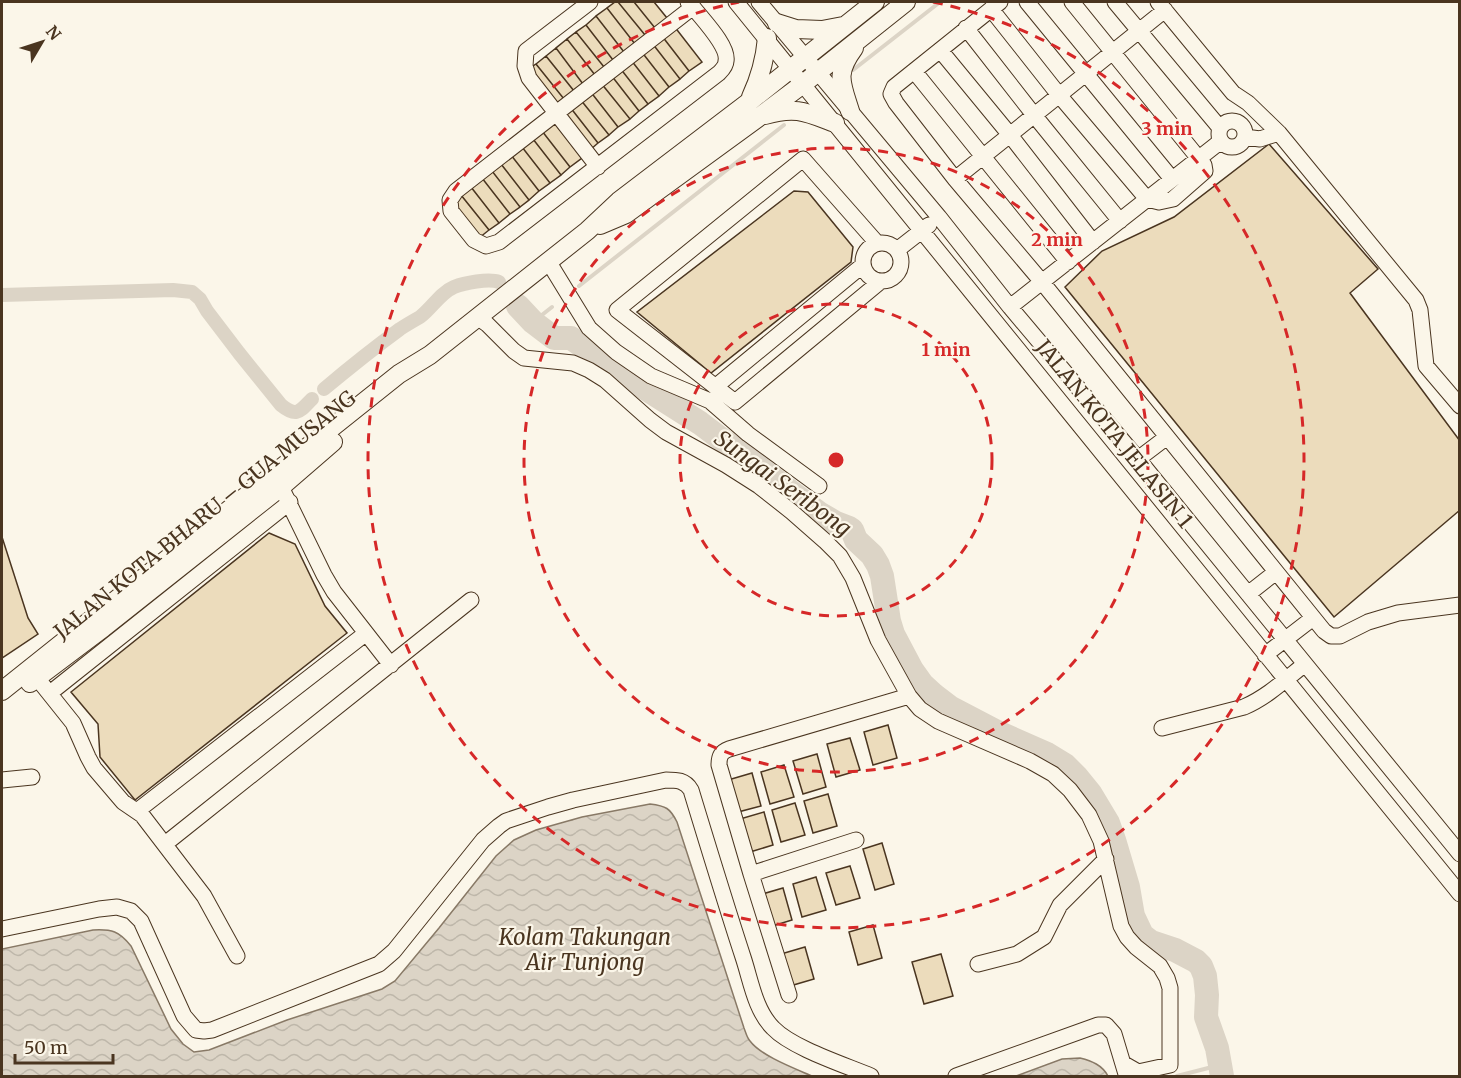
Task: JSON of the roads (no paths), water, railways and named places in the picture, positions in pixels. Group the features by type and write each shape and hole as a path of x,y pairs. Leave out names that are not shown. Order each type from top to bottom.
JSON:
{"main road":[{"name":"JALAN KOTA BHARU – GUA MUSANG","path":"2,702 103,628 281,488 417,370 430,355 587,231 619,201 875,2"},
{"name":"JALAN KOTA BHARU – GUA MUSANG","path":"587,231 626,214 803,84 906,2"},
{"path":"749,102 757,84 772,31 822,30 848,24"},
{"path":"850,111 840,74 846,59 860,39"},
{"path":"759,117 779,111 795,110 835,123"},
{"name":"JALAN KOTA BHARU – GUA MUSANG","path":"2,691 253,510"}],"street":[{"path":"590,2 526,51 525,66 529,78 598,167"},
{"name":"JALAN KOTA JELASIN 1","path":"736,2 772,31 790,68 1460,894"},
{"path":"759,2 772,31 806,57 1460,854"},
{"path":"1027,2 1172,179"},
{"path":"1072,2 1203,165 1205,171 1173,199 1159,202 1147,200 1059,95 995,5 894,87 891,94 955,179 1042,282 1324,631 1331,636 1340,636 1368,622 1398,613 1460,605"},
{"path":"1010,307 1199,158 1223,130 1238,122 1242,125 1245,137 1240,144 1228,147 1223,130 1115,2"},
{"path":"690,4 727,52 727,60 719,74 500,242 486,246 474,240 452,211 450,200 456,191 690,4"},
{"path":"955,179 1139,31 1161,6 1233,93 1248,103 1279,133 1416,300 1420,310 1426,366 1460,406"},
{"path":"966,28 1120,221"},
{"path":"940,50 1093,242"},
{"path":"914,71 1068,262"},
{"path":"1223,130 1233,101 1233,93"},
{"path":"1245,137 1260,139 1279,133"},
{"path":"877,243 804,159 617,310 735,402 881,281"},
{"path":"897,250 939,217"},
{"path":"877,243 888,244 897,250 901,262 897,274 887,280 881,281 869,276 863,265 864,254 877,243"},
{"path":"548,261 589,328 616,352 651,376 710,401 748,434 819,486"},
{"path":"716,387 863,265"},
{"path":"477,317 488,324 524,358 573,363 589,369 606,380 666,432 759,486 817,533 840,556 854,578 878,640 909,696 920,709 938,721 1030,761 1053,774 1070,790 1089,815 1101,841 1121,926 1127,937 1160,966 1167,978 1170,988 1170,1065 1138,1072 1125,1070 1114,1034 1106,1025 1098,1025 956,1077"},
{"path":"1138,459 1167,437"},
{"path":"281,488 334,592 391,665"},
{"path":"50,693 253,510"},
{"path":"1248,594 1276,572"},
{"path":"165,844 471,600"},
{"path":"1265,655 1313,618"},
{"path":"137,811 365,634"},
{"path":"1162,728 1244,707 1263,698 1305,664"},
{"path":"37,678 73,723 94,768 127,806 142,815 204,896 237,956"},
{"path":"789,995 719,765 721,754 729,749 909,696"},
{"path":"2,780 32,777"},
{"path":"2,928 99,909 117,907 131,911 141,921 184,1016 196,1030 212,1030 378,964 394,951 483,840 506,821 573,800 666,780 683,781 691,790 761,1013 773,1028 787,1039 871,1077"},
{"path":"751,874 856,840"},
{"path":"978,964 1017,954 1044,937 1060,905 1106,860"}],"water":[{"name":"Kolam Takungan Air Tunjong","path":"650,804 667,808 677,822 748,1038 755,1047 770,1057 812,1076 2,1076 2,949 93,930 115,932 131,946 171,1029 183,1044 194,1052 209,1050 287,1020 382,989 395,981 496,856 514,840 536,830 582,817"},
{"path":"1080,1058 1096,1064 1108,1076 1016,1076 1062,1059"}],"waterway":[{"path":"853,70 940,2"},
{"path":"579,286 784,125"},
{"path":"324,389 390,336 420,317 449,290 458,285 476,282 499,282"},
{"path":"2,295 173,290 192,292 200,299 281,405 295,412 312,399"},
{"name":"Sungai Seribong","path":"518,306 533,322 554,338 571,338 700,423 819,513 852,530 856,540 872,555 878,565 893,634 922,684 951,708 1065,765 1090,793 1108,823 1128,887 1133,916 1142,935 1151,942 1175,950 1196,961 1201,966 1205,976 1207,995 1206,1017 1217,1048 1222,1076"},
{"path":"533,322 552,307"},
{"path":"1177,1076 1220,1065"}]}
